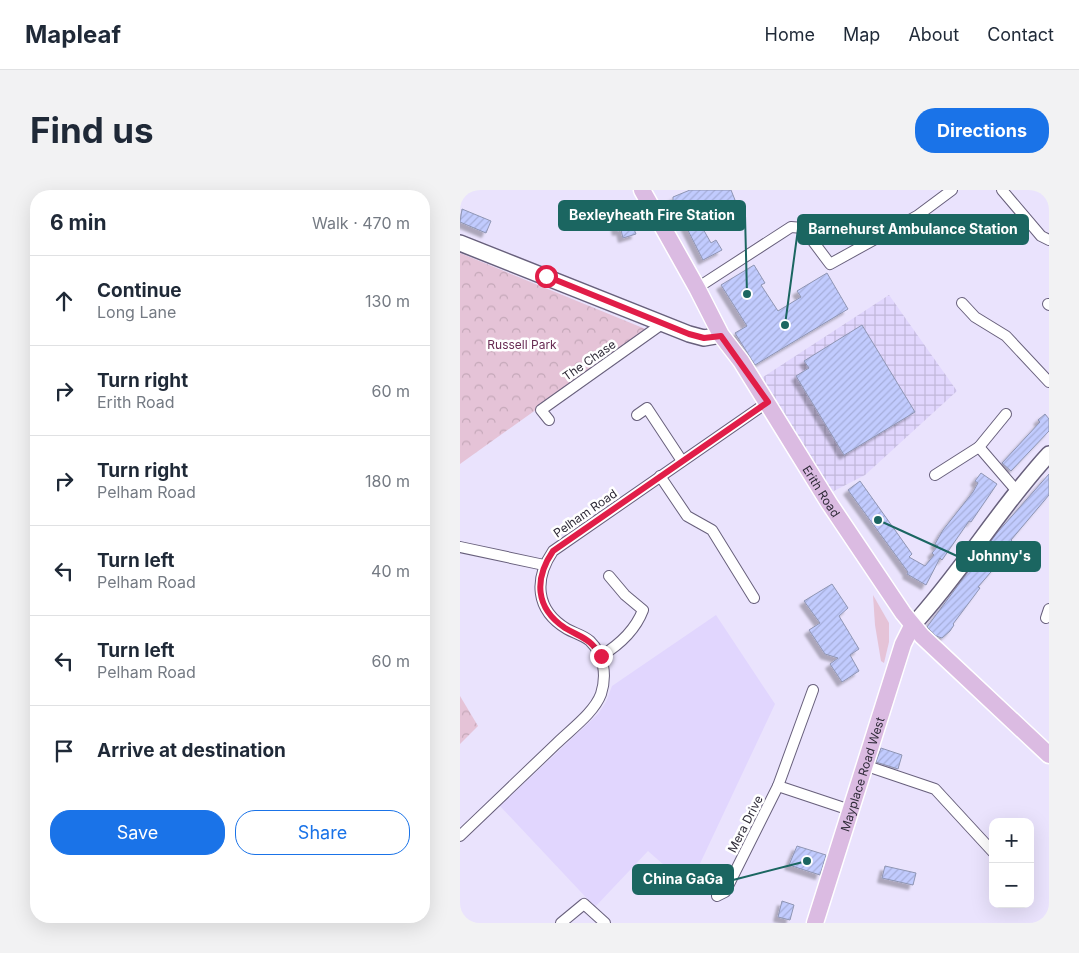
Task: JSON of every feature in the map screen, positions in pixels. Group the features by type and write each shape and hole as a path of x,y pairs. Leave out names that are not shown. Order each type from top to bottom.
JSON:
{"main road":[{"name":"Erith Road","path":"642,190 697,288 721,336 768,402 829,503 912,626 1049,755"},
{"name":"Mayplace Road West","path":"814,923 903,644 912,626"}],"street":[{"path":"697,288 792,227 803,228 830,264 917,216 952,190"},
{"path":"1002,190 1041,236 1049,240"},
{"path":"460,243 662,324 704,338 721,336"},
{"path":"962,303 975,317 1008,338 1049,382"},
{"name":"The Chase","path":"548,420 541,410 662,324"},
{"name":"Pelham Road","path":"544,565 553,551 768,402"},
{"path":"637,415 647,408 682,461"},
{"path":"935,475 979,447 1006,414"},
{"path":"979,447 1016,490"},
{"path":"912,626 936,599 1016,490 1049,454"},
{"path":"660,476 687,516 712,530 754,598"},
{"path":"460,547 544,565 540,579 541,594 548,612 567,629 589,640 601,656 604,670 604,684 595,705 460,836"},
{"path":"601,656 624,639 639,620 643,610 625,595 609,576"},
{"name":"Mera Drive","path":"717,896 725,892 778,786 813,690"},
{"path":"864,764 935,789 989,848"},
{"name":"Mera Drive","path":"778,786 850,810"},
{"path":"561,923 584,904 605,923"}],"shaded area":[{"path":"889,295 957,391 865,475 830,493 760,379"},
{"path":"716,615 775,704 689,887 648,851 595,907 500,806 598,714 606,702 612,686"}],"green space":[{"name":"Russell Park","path":"460,253 648,330 460,464"},
{"path":"873,595 889,623 889,642 884,663 881,661 875,625"},
{"path":"460,696 478,726 460,744"}],"building":[{"path":"690,190 731,190 735,200 720,207 714,204 694,213 711,243 716,240 722,250 703,260 673,201 673,197"},
{"path":"462,209 491,221 486,233 460,222"},
{"path":"629,217 636,234 623,238 621,230 617,231 615,221"},
{"path":"754,265 765,283 761,285 778,311 801,297 797,291 827,273 848,309 755,365 735,333 747,326 721,285"},
{"path":"862,325 915,412 844,455 796,376 809,368 804,361"},
{"path":"1045,414 1049,419 1049,431 1011,471 1002,463 1040,422 1038,420"},
{"path":"981,473 997,484 942,560 940,558 926,585 907,574 908,572 848,490 860,481 912,554 909,557 925,566 934,555 932,553 938,546 935,544 943,530 973,492 978,483 975,481"},
{"path":"1049,474 1049,495 1011,540 1015,544 978,587 980,588 953,624 950,631 942,638 936,636 927,627 997,533"},
{"path":"832,584 848,608 839,616 859,649 850,655 859,671 842,682 830,664 838,658 825,654 809,630 820,623 804,601"},
{"path":"881,748 902,755 898,769 876,762"},
{"path":"797,846 826,855 820,875 789,865"},
{"path":"885,866 916,873 913,885 882,878"},
{"path":"782,901 794,905 790,920 778,917"}],"place":[{"name":"Bexleyheath Fire Station","path":"747,294"},
{"name":"Barnehurst Ambulance Station","path":"785,325"},
{"name":"Johnny's","path":"878,520"},
{"name":"China GaGa","path":"807,861"}],"route":[{"path":"546,276 689,334 704,338 721,336 741,361 768,402 553,551 544,565 540,579 541,594 548,612 567,629 589,640 601,656"}]}
